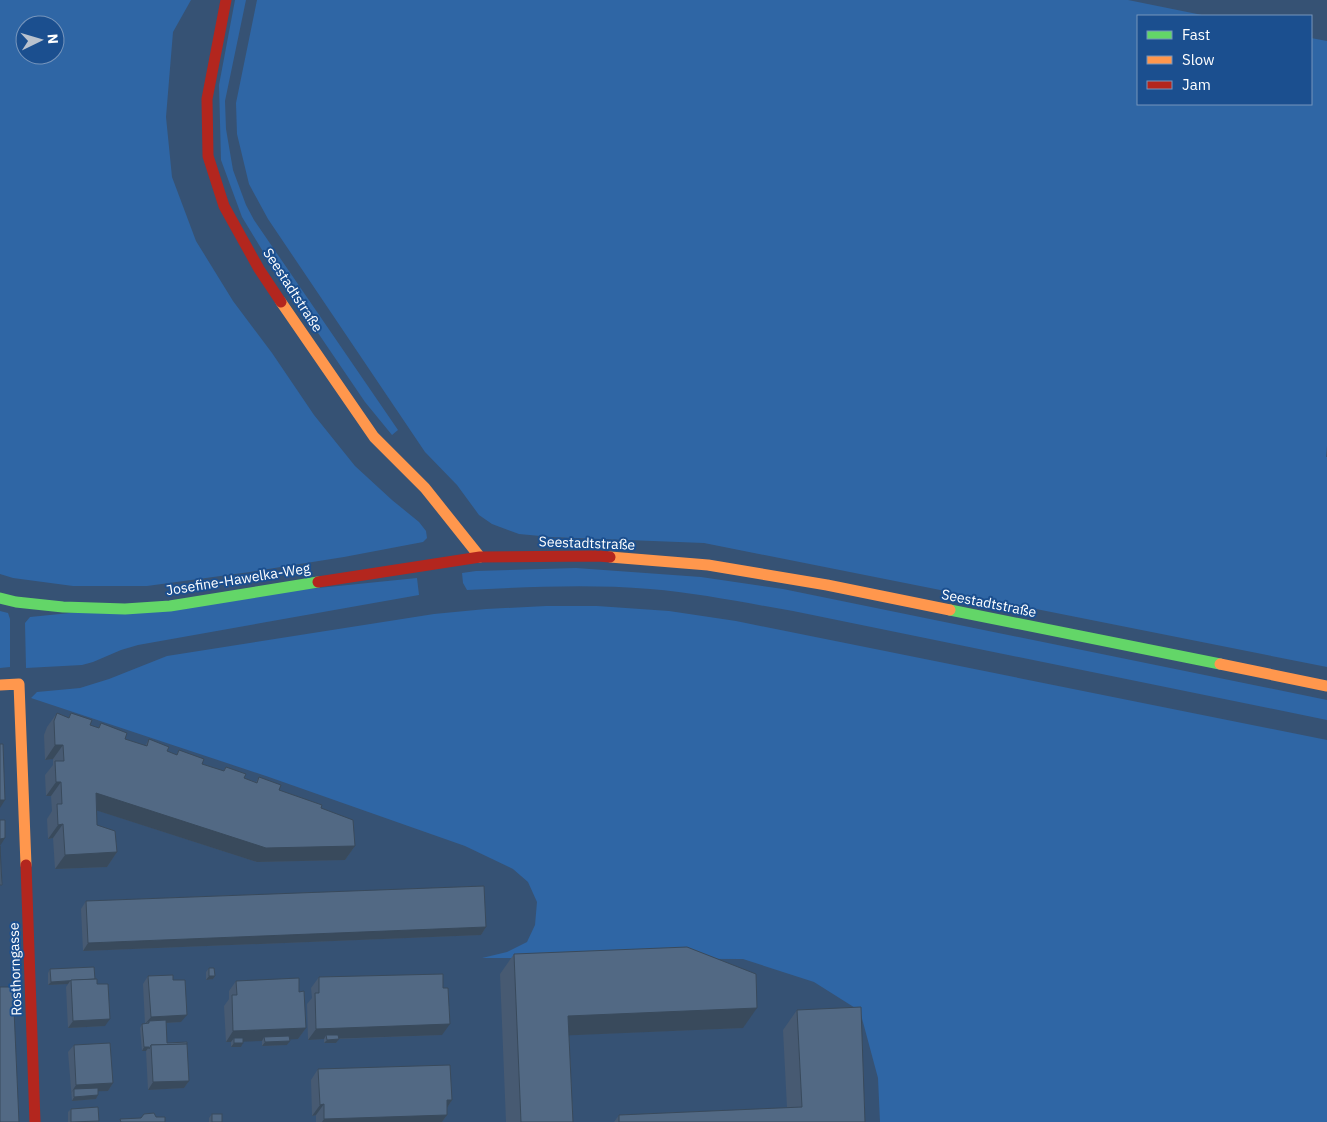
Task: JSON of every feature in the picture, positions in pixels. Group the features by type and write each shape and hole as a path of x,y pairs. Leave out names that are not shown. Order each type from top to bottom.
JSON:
{"street":[{"name":"Seestadtstraße","path":"226,0 207,99 208,156 224,206 259,269 374,437 425,488 480,558 598,556 708,565 837,587 1327,686"},
{"name":"Josefine-Hawelka-Weg","path":"0,598 16,602 63,607 125,608 170,606 480,558"},
{"name":"Rosthorngasse","path":"0,685 19,684 35,1122"}],"shaded area":[{"path":"0,0 191,0 173,32 166,117 172,177 196,241 233,301 272,353 314,415 355,466 419,522 426,531 427,538 423,542 344,557 147,586 73,586 13,578 0,574"},
{"path":"235,0 246,0 225,101 226,129 233,170 246,205 254,220 398,430 392,435 365,402 267,258 242,217 221,160 219,85"},
{"path":"257,0 1128,0 1202,15 1137,15 1137,105 1312,105 1312,38 1327,41 1327,667 704,543 551,537 519,534 492,524 479,515 457,485 425,452 268,219 249,184 237,134 236,103"},
{"path":"576,568 701,577 783,589 1327,700 1327,720 722,598 627,587 581,586 467,590 463,583 462,573"},
{"path":"417,578 419,595 138,645 82,665 26,668 25,623 30,617"},
{"path":"546,606 597,606 669,611 736,621 1327,740 1327,1122 880,1122 878,1078 860,1011 814,982 743,959 482,958 507,952 527,942 535,925 537,902 528,882 513,869 465,846 266,776 31,698 37,692 80,688 109,679 167,656 434,614"},
{"path":"0,611 8,613 10,619 10,667 0,668"}],"building":[{"path":"57,713 69,718 71,713 92,720 90,725 99,728 101,723 127,733 125,739 147,746 149,739 169,747 167,751 177,755 179,750 204,759 202,764 224,771 226,767 246,774 244,778 257,783 259,777 281,785 279,790 322,805 321,808 353,820 355,846 266,848 96,793 97,825 115,831 117,852 65,855 63,824 58,825 57,804 62,804 61,782 56,782 55,761 64,761 63,745 55,745 54,721"},
{"path":"0,744 3,744 5,800 0,800"},
{"path":"0,820 5,820 5,838 0,839"},
{"path":"0,846 2,885 0,885"},
{"path":"484,886 486,927 88,943 86,901"},
{"path":"687,947 756,974 757,1008 568,1016 573,1122 521,1122 514,954"},
{"path":"94,967 95,979 51,982 50,969"},
{"path":"209,968 214,968 215,976 209,976"},
{"path":"443,974 443,988 448,988 450,1024 316,1029 315,993 319,993 319,977"},
{"path":"173,975 173,980 185,980 187,1015 151,1017 148,976"},
{"path":"299,978 299,992 304,991 306,1028 233,1031 232,995 237,995 236,981"},
{"path":"97,979 97,984 108,984 110,1019 73,1021 71,980"},
{"path":"0,987 13,987 19,1122 0,1122"},
{"path":"861,1007 865,1122 619,1122 619,1115 802,1107 797,1010"},
{"path":"166,1020 167,1043 187,1042 187,1044 151,1045 149,1049 149,1047 144,1047 142,1024 149,1023 149,1021"},
{"path":"326,1035 338,1035 339,1039 327,1040"},
{"path":"289,1036 290,1041 265,1042 264,1037"},
{"path":"234,1038 243,1038 243,1043 234,1043"},
{"path":"110,1043 113,1083 76,1085 74,1045"},
{"path":"187,1044 189,1081 153,1082 151,1045"},
{"path":"450,1065 452,1100 447,1100 447,1115 324,1119 324,1104 320,1105 318,1069"},
{"path":"98,1088 98,1095 74,1097 74,1089"},
{"path":"98,1107 99,1121 71,1122 71,1109"},
{"path":"154,1113 156,1117 165,1117 165,1122 121,1122 120,1119 141,1118 144,1114"},
{"path":"212,1114 222,1114 222,1122 212,1122"}],"traffic: fast":[{"path":"0,598 16,602 63,607 125,609 170,606 318,582"},
{"path":"950,610 1220,664"}],"traffic: slow":[{"path":"281,302 374,437 425,488 480,557"},
{"path":"610,557 708,565 827,585 950,610"},
{"path":"1220,664 1327,686"},
{"path":"0,685 19,684 26,865"}],"traffic: jam":[{"path":"226,0 207,99 208,156 224,206 259,269 281,302"},
{"path":"318,582 480,557 610,557"},
{"path":"26,865 35,1122"}]}
